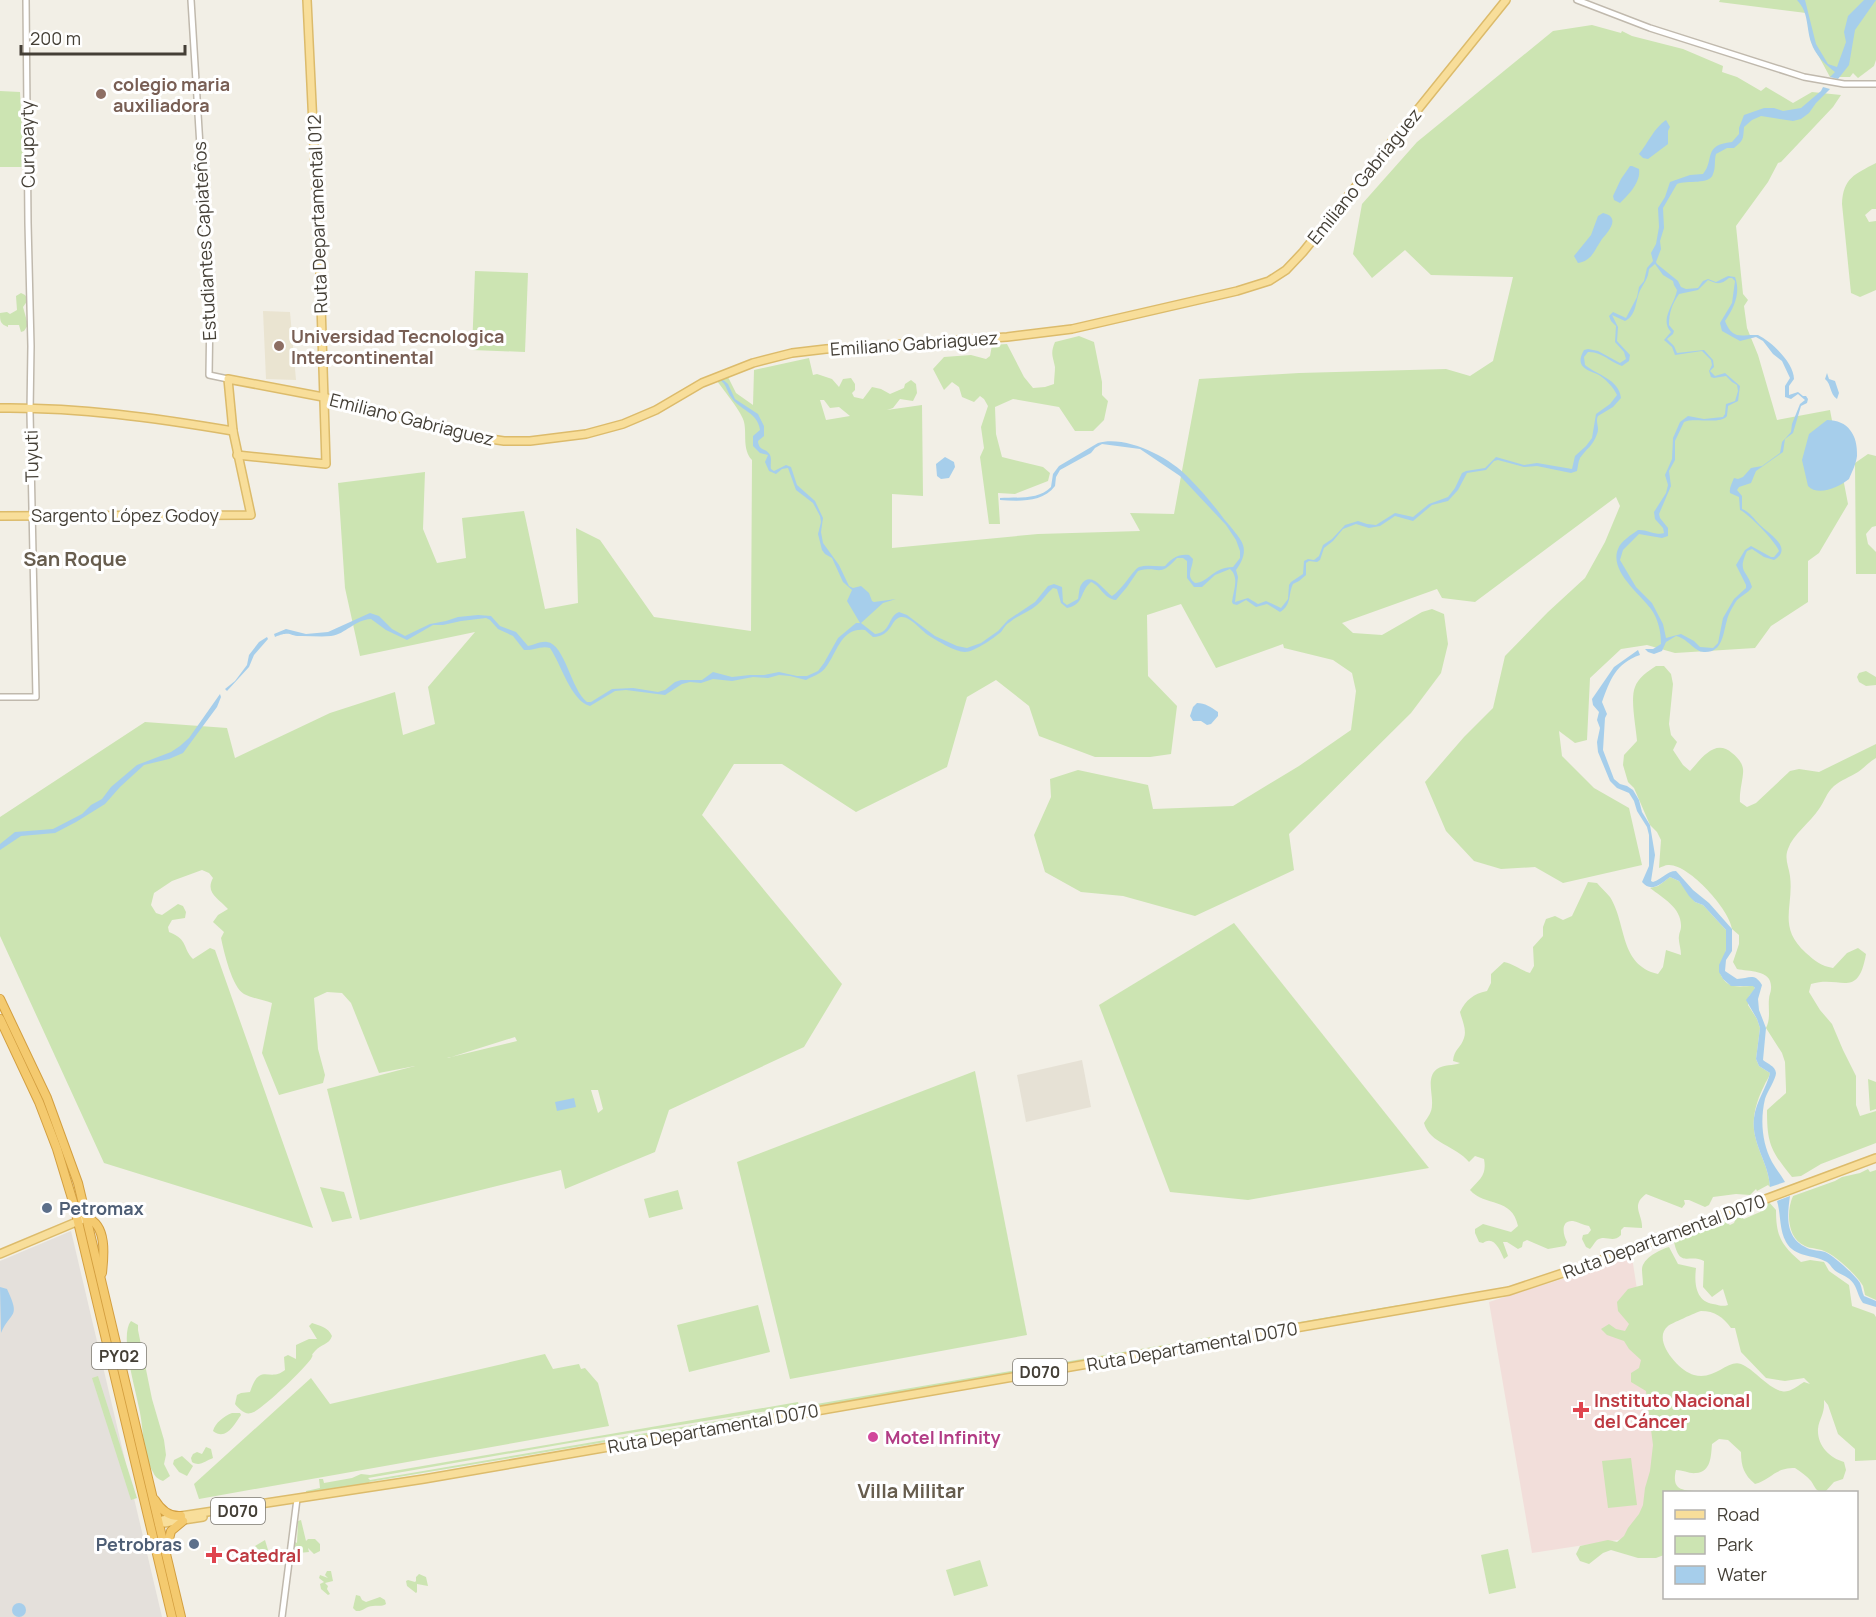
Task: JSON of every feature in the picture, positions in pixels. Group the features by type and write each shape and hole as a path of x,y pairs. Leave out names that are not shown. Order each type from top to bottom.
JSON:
{"highway":[{"name":"PY02","path":"0,999 47,1098 78,1183 181,1617"},
{"name":"PY02","path":"0,1019 39,1102 57,1149 78,1221 172,1617"},
{"path":"133,1449 139,1463 149,1508 159,1522 156,1535 164,1567 163,1579"},
{"path":"152,1493 164,1512 183,1518 169,1536 166,1555"}],"main road":[{"name":"Ruta Departamental 012","path":"237,455 326,464 320,260 307,0"},
{"name":"Emiliano Gabriaguez","path":"228,379 323,397 477,437 504,441 530,441 586,434 623,424 656,410 702,383 753,363 792,353 1007,337 1072,329 1237,291 1269,281 1286,270 1303,252 1506,0"},
{"path":"228,379 237,455"},
{"path":"0,408 30,408 164,420 233,431"},
{"name":"Sargento López Godoy","path":"0,516 251,515 237,455"},
{"name":"Ruta Departamental D070","path":"159,1522 290,1502 295,1499 1509,1291 1599,1261 1876,1158"},
{"path":"0,1254 87,1218"}],"street":[{"name":"Curupayty","path":"26,0 30,287"},
{"name":"Estudiantes Capiateños","path":"191,0 210,309 209,375"},
{"path":"1577,0 1650,28 1804,77 1844,84 1876,84"},
{"name":"Tuyuti","path":"0,697 36,697 30,287"},
{"name":"Emiliano Gabriaguez","path":"209,375 228,379"},
{"path":"282,1617 295,1499"}],"shaded area":[{"name":"Universidad Tecnologica Intercontinental","path":"263,311 290,312 296,380 266,379"},
{"path":"1082,1060 1091,1107 1026,1122 1017,1075"},
{"path":"71,1231 162,1617 0,1617 0,1261"},
{"name":"Instituto Nacional del Cáncer","path":"1632,1257 1663,1459 1637,1537 1532,1553 1489,1302"}],"green space":[{"path":"1720,0 1876,0 1876,60 1874,66 1858,78 1853,73 1850,77 1830,77 1811,42 1806,13 1719,2"},
{"path":"1592,25 1621,33 1622,31 1632,36 1683,49 1723,66 1722,72 1737,77 1761,91 1766,87 1793,103 1812,92 1841,95 1833,107 1778,163 1768,182 1736,226 1743,294 1748,300 1744,306 1747,328 1758,355 1777,420 1830,410 1848,504 1819,553 1808,561 1808,602 1771,626 1755,648 1675,653 1647,645 1621,649 1590,678 1587,740 1575,743 1559,731 1562,756 1594,788 1629,808 1642,865 1563,883 1535,867 1501,869 1474,861 1446,831 1425,782 1493,708 1505,656 1585,578 1605,542 1620,506 1616,497 1475,602 1442,598 1437,589 1342,623 1353,633 1382,635 1422,612 1432,609 1444,614 1448,644 1441,673 1411,713 1289,834 1294,870 1195,916 1123,896 1081,892 1045,872 1034,835 1051,797 1050,779 1078,770 1148,785 1153,809 1233,806 1299,766 1351,730 1356,691 1352,673 1333,660 1284,648 1283,644 1216,668 1181,604 1147,615 1148,676 1177,706 1171,754 1150,757 1095,757 1039,736 1029,706 996,680 967,697 947,767 856,812 782,764 734,764 702,815 842,984 804,1047 669,1110 655,1152 565,1189 561,1170 360,1220 327,1089 415,1066 379,1073 351,1003 342,993 327,992 314,998 318,1049 325,1075 323,1083 279,1095 262,1053 272,1003 244,994 232,977 221,938 224,932 213,922 218,915 228,909 212,892 213,878 202,870 172,881 154,893 151,905 156,913 162,915 178,904 183,906 186,912 185,918 172,920 168,927 169,932 180,938 193,959 210,948 215,950 313,1228 104,1163 0,936 0,817 145,722 227,728 235,758 330,713 395,692 403,735 435,724 428,687 475,632 360,656 345,588 338,483 425,472 423,529 437,563 466,558 462,518 524,511 545,609 578,603 576,528 600,540 654,617 751,631 752,460 746,446 743,418 717,381 728,377 736,393 753,405 754,370 809,358 813,375 817,374 832,379 839,387 843,379 851,378 855,384 855,390 852,393 854,397 863,399 872,387 890,394 904,388 905,384 911,380 916,384 917,393 913,401 900,399 893,408 887,410 922,405 923,496 892,494 892,548 1038,534 1140,531 1130,513 1174,514 1199,379 1299,373 1446,369 1470,376 1493,361 1513,277 1431,275 1405,250 1372,278 1353,254 1362,204 1417,142 1553,31","holes":["820,400 824,400 830,408 839,407 850,416 826,420","515,1037 517,1041 451,1057","591,1090 598,1090 603,1109 598,1113"]},
{"path":"0,91 20,92 24,167 0,167"},
{"path":"1876,163 1876,209 1872,209 1865,215 1869,222 1876,221 1876,290 1860,297 1851,293 1843,195 1852,178"},
{"path":"475,271 528,273 525,352 472,350"},
{"path":"21,293 28,300 23,307 28,325 21,332 19,325 8,325 8,327 3,325 0,313 10,314 17,310 16,296"},
{"path":"1079,336 1094,342 1102,382 1102,395 1108,401 1104,420 1093,431 1075,431 1059,407 1013,399 995,407 996,434 1002,457 1043,467 1050,473 1048,481 1015,494 998,493 1000,524 989,524 980,457 984,448 981,427 988,406 980,396 974,402 962,397 959,387 952,382 944,390 933,369 944,357 971,355 986,359 990,356 992,345 1007,344 1024,377 1033,388 1045,387 1054,384 1055,367 1052,352 1055,342"},
{"path":"1868,454 1876,456 1876,526 1866,534 1868,544 1876,552 1876,574 1856,574 1855,463"},
{"path":"1656,666 1664,666 1671,674 1673,684 1669,724 1671,735 1677,742 1673,750 1690,771 1714,749 1726,749 1732,753 1742,766 1740,802 1747,807 1756,803 1790,771 1799,769 1819,772 1876,744 1876,758 1831,789 1815,814 1794,838 1787,853 1791,887 1789,925 1797,943 1815,961 1833,968 1847,953 1858,948 1866,954 1863,968 1853,981 1811,984 1809,992 1832,1024 1856,1076 1856,1105 1860,1116 1876,1111 1876,1143 1821,1164 1801,1176 1792,1177 1775,1153 1769,1139 1767,1110 1786,1093 1785,1062 1766,1028 1771,983 1764,975 1737,969 1733,962 1739,944 1739,935 1732,929 1724,911 1707,889 1697,879 1676,866 1667,865 1659,868 1661,840 1650,825 1634,788 1628,782 1623,765 1624,755 1637,741 1633,706 1636,684"},
{"path":"1866,671 1876,677 1876,685 1866,686 1859,682 1857,677 1859,673"},
{"path":"1670,877 1679,881 1695,902 1703,905 1726,930 1726,950 1720,973 1726,982 1730,985 1754,986 1755,989 1749,996 1748,1005 1760,1028 1756,1059 1759,1066 1770,1073 1756,1106 1754,1127 1770,1187 1768,1185 1757,1191 1756,1189 1750,1195 1713,1197 1709,1205 1705,1207 1684,1200 1685,1204 1682,1208 1646,1194 1641,1198 1638,1206 1642,1228 1624,1227 1618,1238 1600,1238 1590,1249 1586,1247 1582,1239 1583,1235 1588,1234 1591,1230 1589,1226 1569,1221 1564,1225 1564,1236 1567,1242 1565,1246 1548,1249 1527,1240 1518,1249 1503,1242 1508,1256 1504,1259 1493,1242 1479,1242 1475,1229 1483,1224 1511,1232 1518,1226 1515,1217 1504,1206 1483,1199 1470,1190 1484,1173 1484,1159 1475,1156 1469,1162 1437,1140 1427,1130 1424,1123 1432,1108 1432,1076 1440,1067 1460,1063 1453,1061 1465,1035 1460,1012 1465,1004 1470,998 1487,991 1491,983 1491,974 1504,962 1530,973 1534,966 1533,947 1543,936 1546,919 1555,916 1563,920 1572,916 1588,882 1597,883 1610,897 1630,953 1636,962 1645,969 1658,974 1663,967 1666,950 1681,955 1679,938 1681,927 1678,914 1671,904 1650,888 1658,886"},
{"path":"1234,923 1429,1168 1248,1200 1170,1192 1099,1005"},
{"path":"975,1071 1027,1335 790,1379 737,1162"},
{"path":"1868,1079 1876,1082 1876,1109 1870,1111"},
{"path":"1868,1169 1870,1172 1876,1170 1876,1300 1865,1295 1863,1286 1851,1271 1829,1253 1807,1247 1799,1242 1791,1231 1789,1217 1793,1196"},
{"path":"320,1187 344,1192 352,1218 332,1222"},
{"path":"678,1190 683,1209 649,1218 644,1199"},
{"path":"1768,1201 1776,1210 1777,1227 1781,1239 1801,1262 1810,1260 1824,1262 1829,1271 1849,1285 1852,1306 1874,1314 1876,1317 1876,1460 1855,1461 1855,1449 1838,1434 1824,1400 1818,1435 1825,1450 1844,1462 1846,1470 1843,1479 1834,1482 1826,1491 1817,1490 1808,1477 1795,1468 1782,1470 1755,1484 1744,1470 1741,1452 1728,1440 1719,1439 1712,1444 1709,1463 1705,1470 1694,1473 1676,1470 1675,1478 1678,1487 1696,1491 1663,1491 1663,1555 1656,1558 1638,1558 1611,1550 1589,1564 1580,1561 1576,1554 1580,1546 1608,1540 1617,1542 1639,1514 1650,1471 1653,1445 1646,1391 1631,1382 1631,1373 1639,1368 1641,1360 1624,1341 1607,1335 1601,1329 1609,1324 1625,1331 1629,1324 1618,1311 1617,1302 1628,1289 1643,1285 1642,1269 1645,1261 1656,1252 1669,1247 1678,1264 1696,1268 1697,1291 1703,1299 1713,1304 1728,1305 1723,1289 1712,1297 1703,1287 1704,1261 1682,1258 1674,1242 1685,1233 1693,1235 1692,1231 1700,1227 1724,1221 1730,1225 1736,1218 1744,1219 1760,1212 1760,1205","holes":["1701,1311 1718,1315 1731,1328 1735,1328 1741,1352 1766,1378 1785,1381 1804,1378 1810,1384 1804,1382 1790,1390 1782,1391 1770,1386 1746,1367 1736,1363 1701,1376 1681,1368 1665,1347 1664,1332 1673,1323"]},
{"path":"758,1305 770,1352 689,1372 677,1325"},
{"path":"1399,1305 1399,1308 306,1493 306,1491 320,1488 319,1479 323,1479 324,1483 361,1474 370,1475 798,1402 799,1406 368,1478 370,1480"},
{"path":"131,1321 138,1325 152,1399 164,1440 166,1455 164,1464 170,1476 163,1481 154,1474 145,1449 141,1416 127,1350 128,1328"},
{"path":"312,1323 328,1331 332,1336 329,1341 317,1349 300,1371 256,1411 247,1413 240,1410 235,1404 237,1395 250,1392 257,1377 265,1374 274,1375 285,1370 284,1357 288,1355 296,1359 296,1345 309,1339 317,1339 309,1326"},
{"path":"545,1354 553,1369 579,1364 581,1369 585,1368 598,1383 609,1426 199,1499 194,1484 311,1378 330,1404"},
{"path":"98,1376 137,1498 131,1500 92,1378"},
{"path":"232,1413 241,1415 226,1433 218,1434 213,1431 220,1420"},
{"path":"206,1447 211,1449 213,1458 200,1464 192,1462 193,1454 197,1452 202,1454"},
{"path":"182,1456 193,1466 187,1476 179,1472 173,1464 174,1460"},
{"path":"1631,1458 1637,1505 1608,1508 1602,1461"},
{"path":"301,1520 306,1541 315,1539 320,1544 320,1551 314,1554 308,1548 309,1552 299,1553 298,1559 294,1562 292,1560 293,1541 297,1543 298,1521"},
{"path":"265,1540 268,1557 261,1564 255,1557 260,1551 255,1546"},
{"path":"1508,1549 1516,1588 1489,1594 1481,1555"},
{"path":"980,1560 988,1586 954,1596 946,1570"},
{"path":"327,1571 331,1571 333,1581 325,1583 330,1594 328,1595 321,1589 320,1584 324,1582 319,1578 320,1575 328,1578 325,1575"},
{"path":"419,1574 426,1577 428,1586 417,1584 416,1593 407,1586 406,1581 415,1582"},
{"path":"356,1595 366,1602 380,1597 385,1600 386,1604 356,1611 353,1608"}],"water":[{"path":"1797,0 1805,0 1816,44 1828,64 1837,67 1846,42 1844,32 1848,16 1864,0 1876,0 1855,30 1849,65 1838,79 1830,77 1835,72 1815,51 1805,15"},
{"path":"1823,87 1830,89 1801,119 1793,121 1761,116 1752,120 1744,127 1742,139 1734,148 1727,148 1716,154 1713,174 1708,180 1677,184 1663,208 1664,228 1657,264 1686,289 1698,288 1703,281 1708,279 1716,282 1728,276 1735,277 1737,295 1734,306 1725,321 1728,327 1734,334 1758,335 1776,348 1793,373 1794,379 1789,386 1789,395 1798,392 1808,399 1807,403 1801,406 1793,433 1785,439 1783,452 1756,471 1751,483 1737,490 1742,496 1742,509 1778,541 1782,551 1774,560 1752,549 1747,551 1743,567 1752,587 1735,603 1728,616 1719,646 1710,651 1701,651 1676,636 1666,642 1662,651 1654,654 1645,649 1653,649 1661,644 1659,625 1651,609 1627,582 1616,557 1621,543 1638,530 1664,533 1663,528 1655,519 1654,512 1666,493 1668,485 1665,475 1672,459 1673,438 1680,422 1688,416 1704,419 1723,417 1726,404 1735,401 1738,391 1737,385 1726,376 1711,377 1709,371 1712,365 1711,360 1702,351 1675,355 1672,347 1664,340 1671,332 1668,327 1667,317 1677,290 1673,281 1663,275 1655,264 1649,269 1632,315 1625,321 1612,315 1618,327 1617,341 1630,355 1629,361 1622,366 1593,352 1588,352 1584,357 1585,365 1612,382 1621,398 1613,407 1598,416 1597,434 1580,458 1577,471 1571,473 1537,466 1524,467 1498,460 1486,470 1467,473 1458,490 1448,501 1432,505 1413,521 1395,516 1380,526 1369,528 1356,524 1343,529 1324,548 1320,560 1306,563 1306,575 1293,584 1288,603 1280,612 1267,604 1256,607 1246,600 1237,605 1233,604 1235,576 1230,569 1215,575 1202,587 1194,587 1187,578 1187,561 1177,558 1162,570 1138,571 1116,600 1108,597 1091,582 1077,604 1067,608 1061,603 1057,589 1053,588 1039,603 1016,617 989,641 969,651 956,650 946,645 928,635 912,621 901,617 897,618 888,631 879,636 873,637 865,630 850,633 841,642 824,669 806,680 779,675 732,681 713,679 701,683 682,684 665,695 626,690 615,691 590,706 583,703 572,690 550,648 524,650 513,636 498,629 486,618 433,625 407,640 386,630 371,619 331,636 288,634 275,637 274,634 286,629 306,634 328,632 370,613 379,616 392,629 405,636 430,624 458,617 491,616 500,626 516,632 528,646 545,642 553,645 559,651 581,696 587,702 591,702 612,689 633,688 658,692 681,680 702,680 713,672 732,677 779,672 807,676 818,671 838,638 856,623 860,623 847,601 852,590 843,582 832,558 822,550 818,534 820,516 813,503 796,490 788,468 776,474 769,471 765,462 768,455 760,453 753,446 753,436 760,430 759,424 752,415 734,401 720,380 722,379 728,384 735,399 758,414 764,426 764,436 758,441 761,448 770,455 771,469 774,471 786,465 791,467 797,485 815,501 823,518 821,532 823,543 839,565 849,586 853,588 861,586 874,602 896,599 883,603 861,623 875,634 884,630 899,612 907,615 935,636 967,648 981,643 998,631 1008,620 1035,602 1048,586 1054,584 1062,587 1063,602 1067,605 1078,599 1080,586 1089,579 1112,596 1139,567 1165,566 1181,555 1189,555 1193,559 1190,578 1195,583 1220,570 1233,567 1240,558 1240,551 1226,525 1180,476 1140,449 1102,444 1091,453 1060,470 1055,486 1044,496 1030,500 1000,500 1000,498 1034,496 1046,491 1051,487 1053,474 1059,466 1098,443 1109,441 1146,449 1180,469 1211,503 1243,545 1243,555 1236,570 1238,577 1235,602 1248,598 1258,604 1266,601 1281,608 1288,599 1289,585 1303,574 1304,561 1314,560 1319,556 1323,545 1345,525 1358,521 1376,525 1395,513 1413,517 1429,504 1448,497 1462,473 1485,468 1496,457 1524,465 1537,463 1572,469 1575,456 1592,438 1596,414 1610,404 1617,395 1603,378 1583,366 1581,355 1584,350 1588,349 1598,351 1620,363 1626,359 1624,352 1615,342 1616,326 1609,316 1613,312 1626,318 1637,297 1647,268 1653,261 1651,253 1656,244 1659,227 1658,208 1670,182 1690,175 1703,174 1713,150 1717,146 1732,142 1739,134 1744,115 1764,108 1783,111 1801,108","holes":["1732,278 1735,281 1732,303 1720,323 1722,331 1740,341 1756,337 1763,341 1782,361 1790,378 1785,386 1785,397 1791,399 1798,394 1805,400 1800,404 1791,432 1782,442 1780,453 1762,466 1751,468 1743,477 1734,478 1731,486 1730,493 1739,497 1740,510 1761,528 1779,551 1771,557 1751,546 1745,550 1736,565 1746,588 1734,599 1723,618 1718,643 1713,648 1700,647 1681,634 1666,638 1663,624 1652,603 1636,587 1620,560 1623,550 1639,534 1662,538 1668,536 1668,528 1659,514 1671,486 1669,471 1675,460 1675,441 1684,422 1724,419 1727,416 1728,406 1738,401 1740,386 1725,373 1715,376 1710,371 1714,367 1713,360 1704,350 1677,353 1667,339 1674,331 1669,325 1670,316 1679,294 1698,290 1708,280 1719,283"]},
{"path":"1666,120 1670,127 1668,144 1648,159 1643,158 1639,154"},
{"path":"1630,166 1639,169 1638,179 1634,188 1620,203 1614,200 1613,196"},
{"path":"1603,213 1611,218 1610,228 1590,257 1578,263 1574,256 1591,235 1598,216"},
{"path":"1827,373 1829,379 1835,381 1839,393 1837,399 1825,379"},
{"path":"1827,420 1841,423 1850,430 1856,442 1857,456 1849,479 1834,488 1817,491 1808,486 1802,460 1809,434"},
{"path":"945,457 954,462 955,467 949,478 941,479 937,476 936,464"},
{"path":"267,637 268,639 254,655 249,667 227,691 225,689 235,681 247,665 249,655 259,642"},
{"path":"1638,650 1640,655 1625,663 1615,673 1602,702 1607,714 1603,750 1614,779 1633,790 1650,825 1655,855 1651,881 1676,871 1732,929 1732,951 1726,960 1725,971 1737,979 1754,977 1762,985 1758,999 1759,1010 1766,1028 1763,1060 1773,1067 1776,1073 1765,1099 1763,1131 1769,1155 1785,1182 1770,1187 1754,1127 1757,1106 1770,1073 1759,1066 1756,1059 1760,1028 1746,1000 1755,988 1753,986 1731,986 1723,979 1719,972 1719,965 1726,950 1726,930 1703,905 1695,902 1689,896 1679,881 1670,877 1660,885 1652,887 1642,882 1649,866 1647,827 1629,793 1617,788 1610,781 1598,752 1599,712 1593,705 1592,699 1614,667"},
{"path":"220,694 217,707 183,753 144,765 105,804 76,822 55,833 21,836 0,850 0,844 15,832 53,829 82,814 102,799 111,787 137,765 171,752 180,746 189,738"},
{"path":"1197,703 1218,712 1218,716 1211,724 1193,721 1190,716"},
{"path":"574,1098 576,1107 557,1111 555,1102"},
{"path":"1790,1196 1788,1219 1795,1239 1807,1248 1825,1252 1839,1261 1860,1283 1864,1296 1876,1301 1876,1307 1863,1303 1851,1281 1827,1262 1794,1251 1786,1242 1777,1201"},
{"path":"0,1287 7,1289 14,1310 1,1333"},
{"path":"19,1603 24,1605 26,1610 24,1615 19,1617 14,1615 12,1610 14,1605"}],"place":[{"name":"colegio maria auxiliadora","path":"101,94"},
{"name":"Universidad Tecnologica Intercontinental","path":"279,346"},
{"name":"Petromax","path":"47,1208"},
{"name":"Instituto Nacional del Cáncer","path":"1581,1410"},
{"name":"Motel Infinity","path":"873,1437"},
{"name":"Petrobras","path":"194,1544"},
{"name":"Catedral","path":"214,1555"}],"district":[{"name":"San Roque","path":"75,558"},
{"name":"Villa Militar","path":"911,1490"}]}
